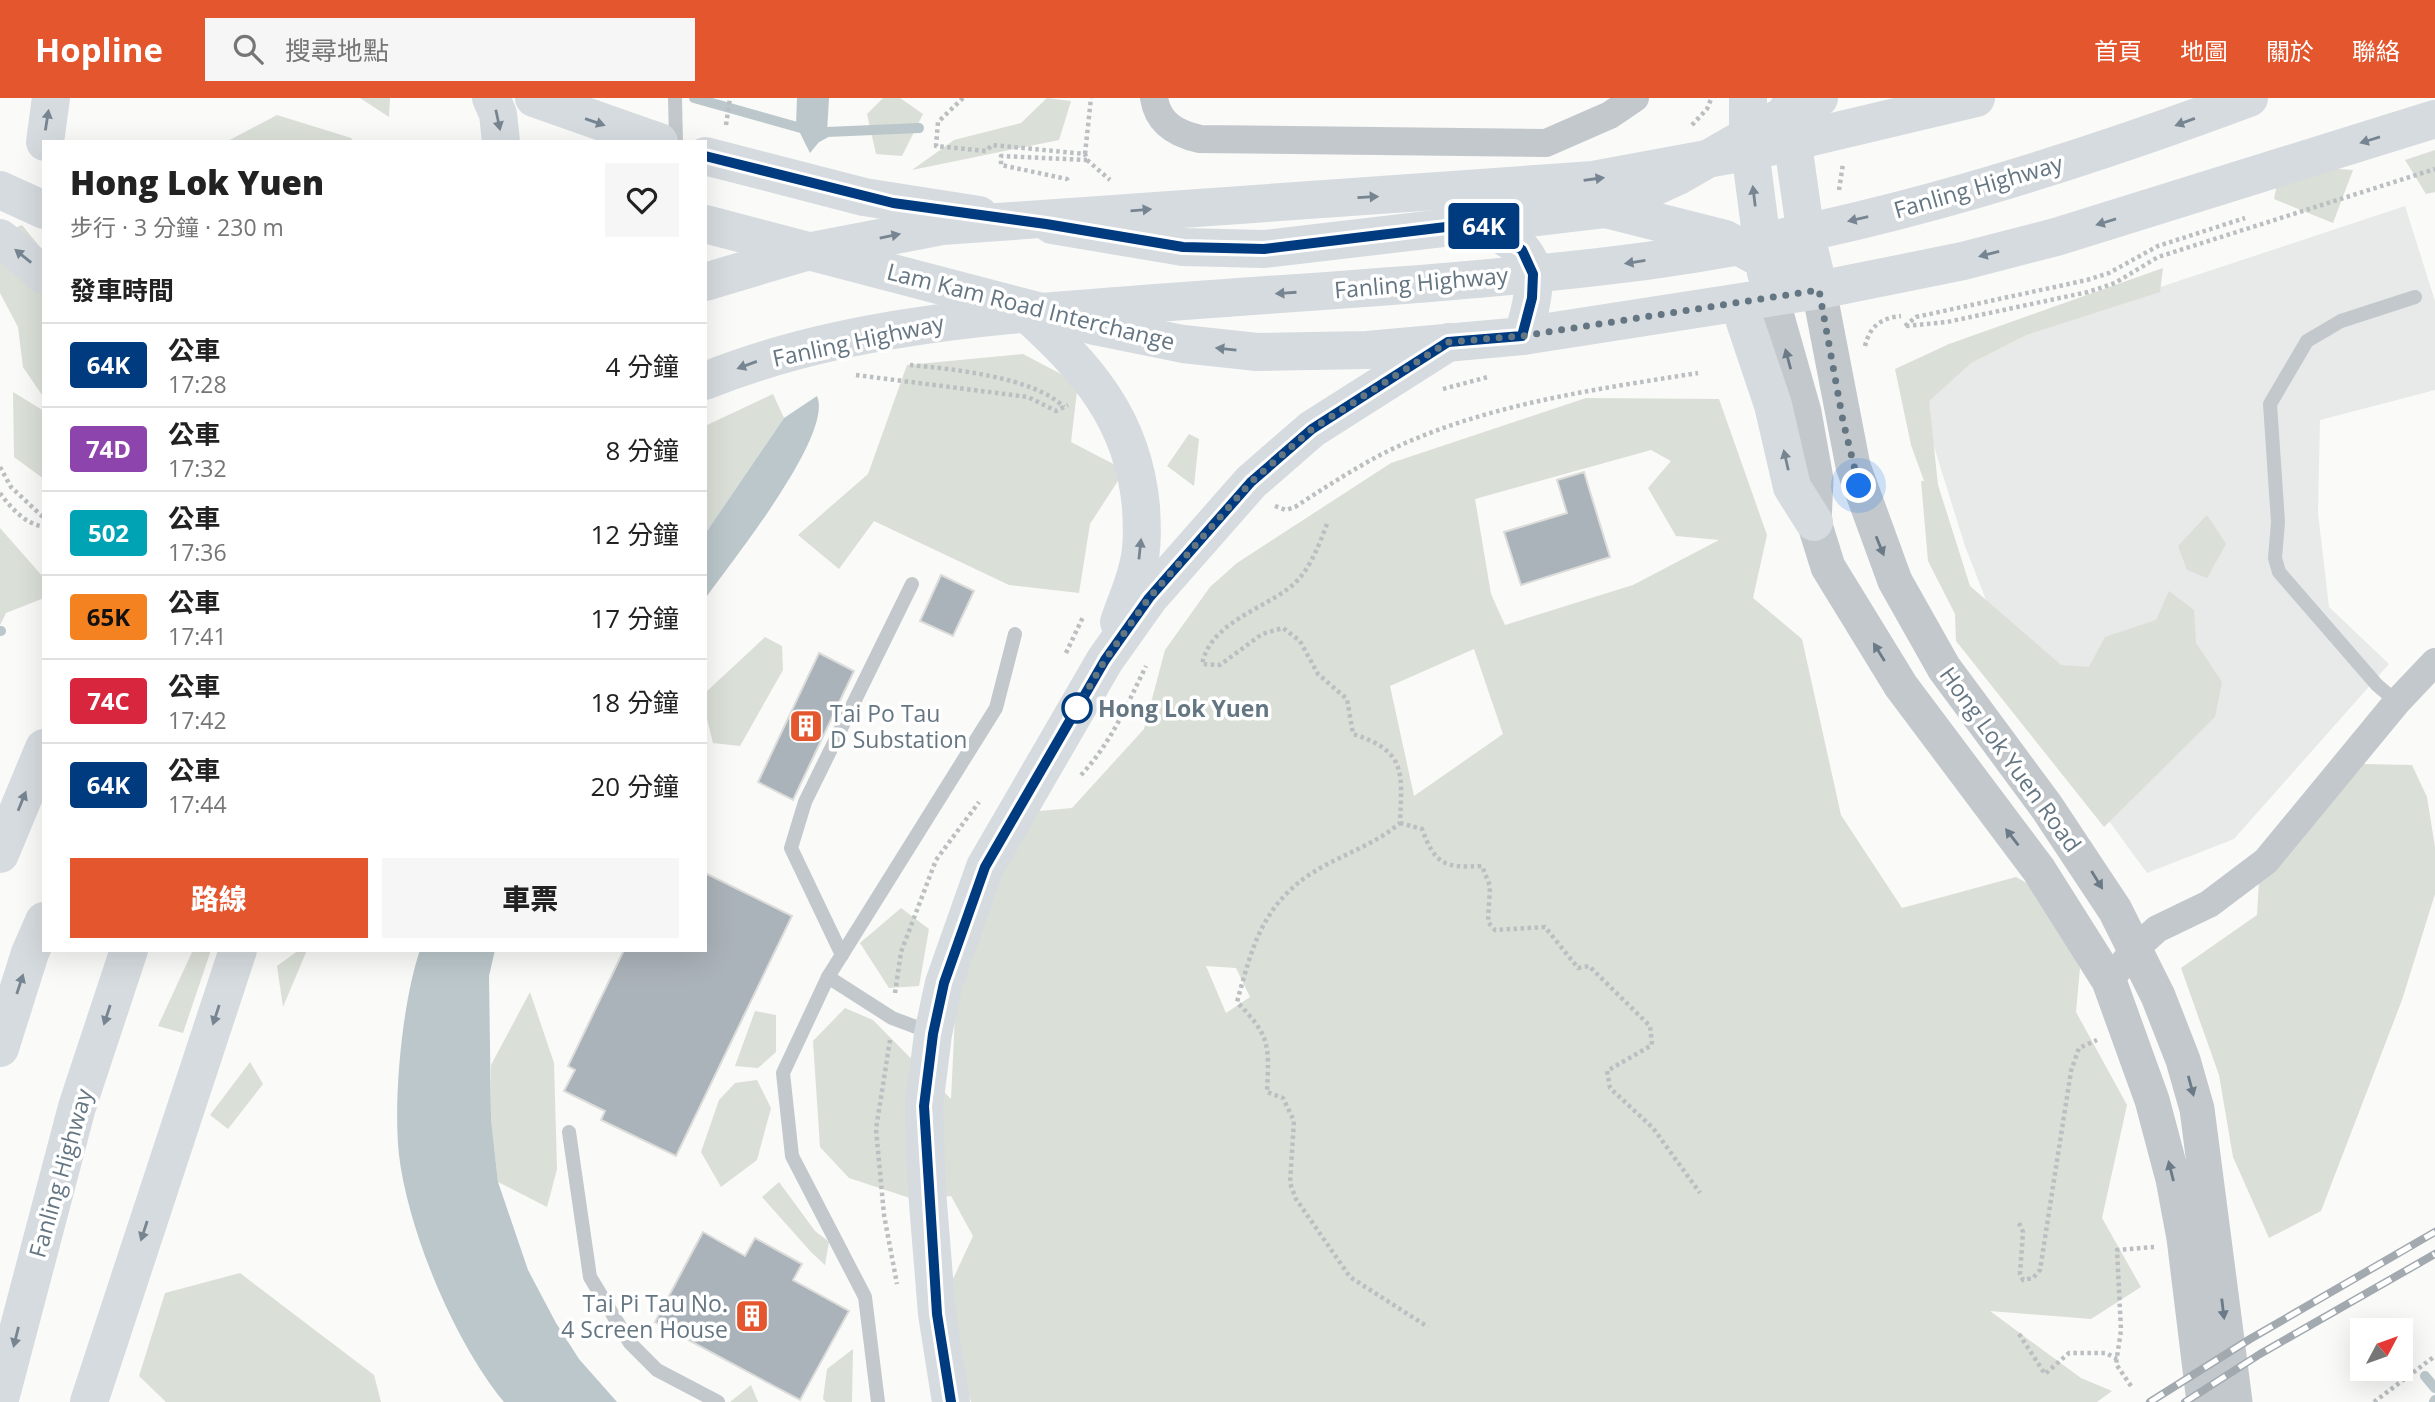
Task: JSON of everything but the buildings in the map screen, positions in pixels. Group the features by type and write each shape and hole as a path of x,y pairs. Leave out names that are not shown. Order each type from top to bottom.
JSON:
{"main road":[{"path":"45,140 51,98"},
{"path":"491,98 498,114 501,140"},
{"path":"534,98 653,140"},
{"path":"707,281 802,253 942,226 1593,180 1761,149 1976,98"},
{"name":"Fanling Highway","path":"707,380 752,362 828,342 962,319 1622,264 1794,235 1961,195 2249,98"},
{"path":"716,143 906,205 1046,224 1183,247 1264,249 1606,209 1678,176 1748,116 1798,103"},
{"name":"Hong Lok Yuen Road","path":"1798,103 1806,236 1819,290"},
{"path":"1748,116 1762,258 1755,301 1773,405 1792,487 1814,522"},
{"name":"Lam Kam Road Interchange","path":"707,225 1018,305 1183,344 1257,352 1367,349 1522,336 1755,301 1962,261 2056,237 2435,119"},
{"path":"0,190 42,209"},
{"path":"1606,209 1725,239 1819,290"},
{"path":"1479,223 1522,250 1533,274 1532,298 1522,336"},
{"path":"0,239 42,273"},
{"path":"1018,305 1070,354 1106,399 1128,439 1136,472 1142,527 1139,565 1105,660"},
{"path":"951,1402 937,1314 927,1191 924,1106 933,1034 944,983 985,867 1105,660 1149,598 1251,482 1312,429 1448,342"},
{"path":"0,854 42,753"},
{"path":"0,1048 30,954 42,926"},
{"name":"Fanling Highway","path":"0,1399 77,1107 128,952"},
{"path":"89,1402 237,952"}],"street":[{"path":"1154,98 1164,122 1178,134 1200,139 1546,142 1610,115 1635,98"},
{"name":"Hong Lok Yuen Road","path":"1819,290 1853,466 1895,581 1944,668 2075,846 2115,910 2163,1008 2190,1080 2199,1118 2235,1402"},
{"name":"Hong Lok Yuen Road","path":"1814,522 1828,567 1901,686 2039,870 2109,981 2152,1100 2173,1179 2174,1255 2204,1402"},
{"path":"2109,981 2135,949 2157,929 2209,905 2266,861 2397,702 2435,662"}],"lane":[{"path":"675,99 676,140"},
{"path":"2397,702 2378,685 2279,572 2274,558 2278,522 2270,404 2307,341 2341,321 2415,297"},
{"path":"842,955 791,848 805,802 912,584"},
{"path":"878,1402 865,1297 792,1156 783,1073 828,977 996,708 1015,634"},
{"path":"828,977 892,1018 933,1034"},
{"path":"569,1132 590,1277 630,1343 657,1370 718,1402"}],"path":[{"path":"963,98 939,122 936,146 986,151 992,145 1085,154"},
{"path":"1072,190 1067,179 1001,165 1001,156 1087,160 1086,137 1091,98"},
{"path":"716,143 727,115 729,100"},
{"path":"2250,216 2158,246 2109,273 1916,317 1905,326 1947,322 2088,292 2115,283 2158,257 2435,169"},
{"path":"1864,353 1868,334 1874,326 1882,320 1901,316"},
{"path":"929,367 1023,384 1056,400 1070,413"},
{"path":"1267,501 1279,509 1295,507 1384,453 1504,410 1595,389 1698,373"},
{"path":"1433,393 1497,375"},
{"path":"926,382 1028,397 1056,411 1073,402"},
{"path":"0,467 11,487 42,516"},
{"path":"0,493 13,510 35,526 42,527"},
{"path":"1327,524 1314,559 1290,588 1242,615 1206,647 1202,664 1220,665 1262,634 1283,628 1300,641 1318,674 1347,699 1353,734 1372,740 1393,754 1402,771 1400,823 1382,838 1307,877 1269,912 1250,953 1237,1002 1257,1023 1269,1046 1267,1092 1283,1098 1294,1121 1290,1182 1296,1199 1350,1277 1429,1327"},
{"path":"1076,781 1095,761 1128,708 1133,693"},
{"path":"1400,823 1422,829 1430,852 1438,861 1461,867 1482,866 1490,886 1488,922 1495,930 1545,927 1578,968 1589,966 1650,1026 1652,1045 1607,1071 1610,1088 1653,1128 1700,1193"},
{"path":"2019,1223 2023,1232 2020,1274 2023,1280 2033,1278 2040,1270 2071,1071 2079,1048 2101,1038"},
{"path":"2131,1386 2116,1364 2121,1330 2117,1250 2174,1255"},
{"path":"2019,1334 2045,1374 2069,1353 2106,1353 2117,1359"},
{"path":"2374,1402 2435,1356"}],"shaded area":[{"path":"360,98 390,98 389,117"},
{"path":"797,98 829,98 827,132 810,153 796,125"},
{"path":"883,98 900,98 923,114 902,156 876,154 867,114"},
{"path":"1047,98 1071,101 1059,140 912,170 954,140 1021,123"},
{"path":"277,115 352,140 230,140"},
{"path":"2435,150 2435,192 2426,194 2405,160"},
{"path":"2281,165 2353,170 2333,223 2274,199"},
{"path":"2405,206 2435,301 2435,390 2320,420 2318,513 2329,607 2389,664 2234,839 2147,873 2030,713 1965,546 1910,370"},
{"path":"22,225 42,250 42,395 23,367 18,327 0,293 0,234"},
{"path":"2163,268 2160,292 2026,335 1971,363 1929,401 1938,485 1970,586 2061,665 2089,667 2105,637 2156,620 2169,591 2194,610 2196,643 2222,682 2215,717 2104,827 1956,641 1955,614 1928,561 1921,481 1924,481 1911,445 1895,369 1949,344"},
{"path":"1023,354 1078,383 1071,442 1125,470 1090,524 1079,593 1009,585 874,521 839,569 798,535 868,474 907,365"},
{"path":"13,392 42,410 42,478 14,457"},
{"path":"773,394 784,418 707,531 707,425"},
{"path":"817,396 818,414 796,468 707,596 707,531 784,418"},
{"path":"1586,398 1719,399 1767,535 1753,598 1802,639 1841,815 1902,908 2016,877 2043,892 2080,968 2076,1012 2127,1105 2102,1218 2141,1287 2091,1319 1990,1311 2081,1378 2112,1391 2097,1402 971,1402 969,1395 955,1402 953,1279 973,1236 951,1196 916,1200 849,1178 820,1147 813,1041 845,1008 873,1020 951,1099 956,996 996,867 1029,812 1072,808 1144,729 1165,650 1210,587 1237,563 1391,463","holes":["1651,450 1671,461 1648,488 1676,536 1719,540 1633,585 1505,625 1491,594 1475,499","1474,649 1503,734 1414,796 1390,686","1206,966 1236,968 1250,997 1226,1013"]},
{"path":"1189,434 1199,439 1194,486 1167,466"},
{"path":"2207,515 2226,544 2207,578 2187,570 2178,546"},
{"path":"0,528 42,576 42,599 6,613 0,625"},
{"path":"765,637 782,646 783,670 740,746 713,743 707,719 707,691"},
{"path":"2363,764 2412,765 2427,797 2435,847 2435,894 2402,1000 2321,1211 2269,1238 2233,1157 2219,1075 2181,968 2257,915 2261,846"},
{"path":"901,908 929,929 919,986 889,988 860,943"},
{"path":"192,952 210,952 183,1033 158,1026"},
{"path":"296,952 306,952 283,1007 277,966"},
{"path":"419,952 495,952 489,976 491,1119 498,1182 528,1270 556,1323 579,1359 617,1402 504,1402 468,1349 436,1285 412,1217 404,1185 397,1133 400,1052"},
{"path":"530,992 554,1063 557,1169 547,1207 498,1182 491,1119 491,1065"},
{"path":"755,1011 776,1015 776,1052 758,1068 735,1066"},
{"path":"250,1062 263,1084 228,1129 210,1115"},
{"path":"757,1080 771,1108 757,1160 721,1187 701,1152 719,1100 735,1083"},
{"path":"779,1182 815,1231 829,1242 825,1265 762,1197"},
{"path":"240,1273 374,1375 381,1402 166,1402 139,1376 165,1293"},
{"path":"853,1349 852,1402 826,1402 823,1399 827,1369"},
{"path":"751,1385 758,1402 730,1402"}],"waterway":[{"path":"694,98 808,130"},
{"path":"816,138 827,132 919,128"},
{"path":"2425,1376 2435,1388"}],"railway":[{"path":"2150,1402 2250,1339 2435,1232"},
{"path":"2185,1402 2260,1354 2435,1254"}],"bus line":[{"name":"64K","path":"707,157 864,197 919,208 1046,224 1183,247 1264,249 1479,223 1522,250 1533,274 1531,307 1522,336 1448,342 1312,429 1251,482 1149,598 1105,660 985,867 967,911 944,983 933,1034 924,1106 927,1191 937,1314 951,1402"}],"place":[{"name":"Hong Lok Yuen","path":"1077,708"},
{"name":"Tai Po Tau D Substation","path":"806,726"},
{"name":"Tai Pi Tau No. 4 Screen House","path":"752,1316"}],"route":[{"path":"1077,708 1105,660 1149,598 1251,482 1312,429 1448,342 1522,336 1819,290 1843,421 1859,486"}]}
